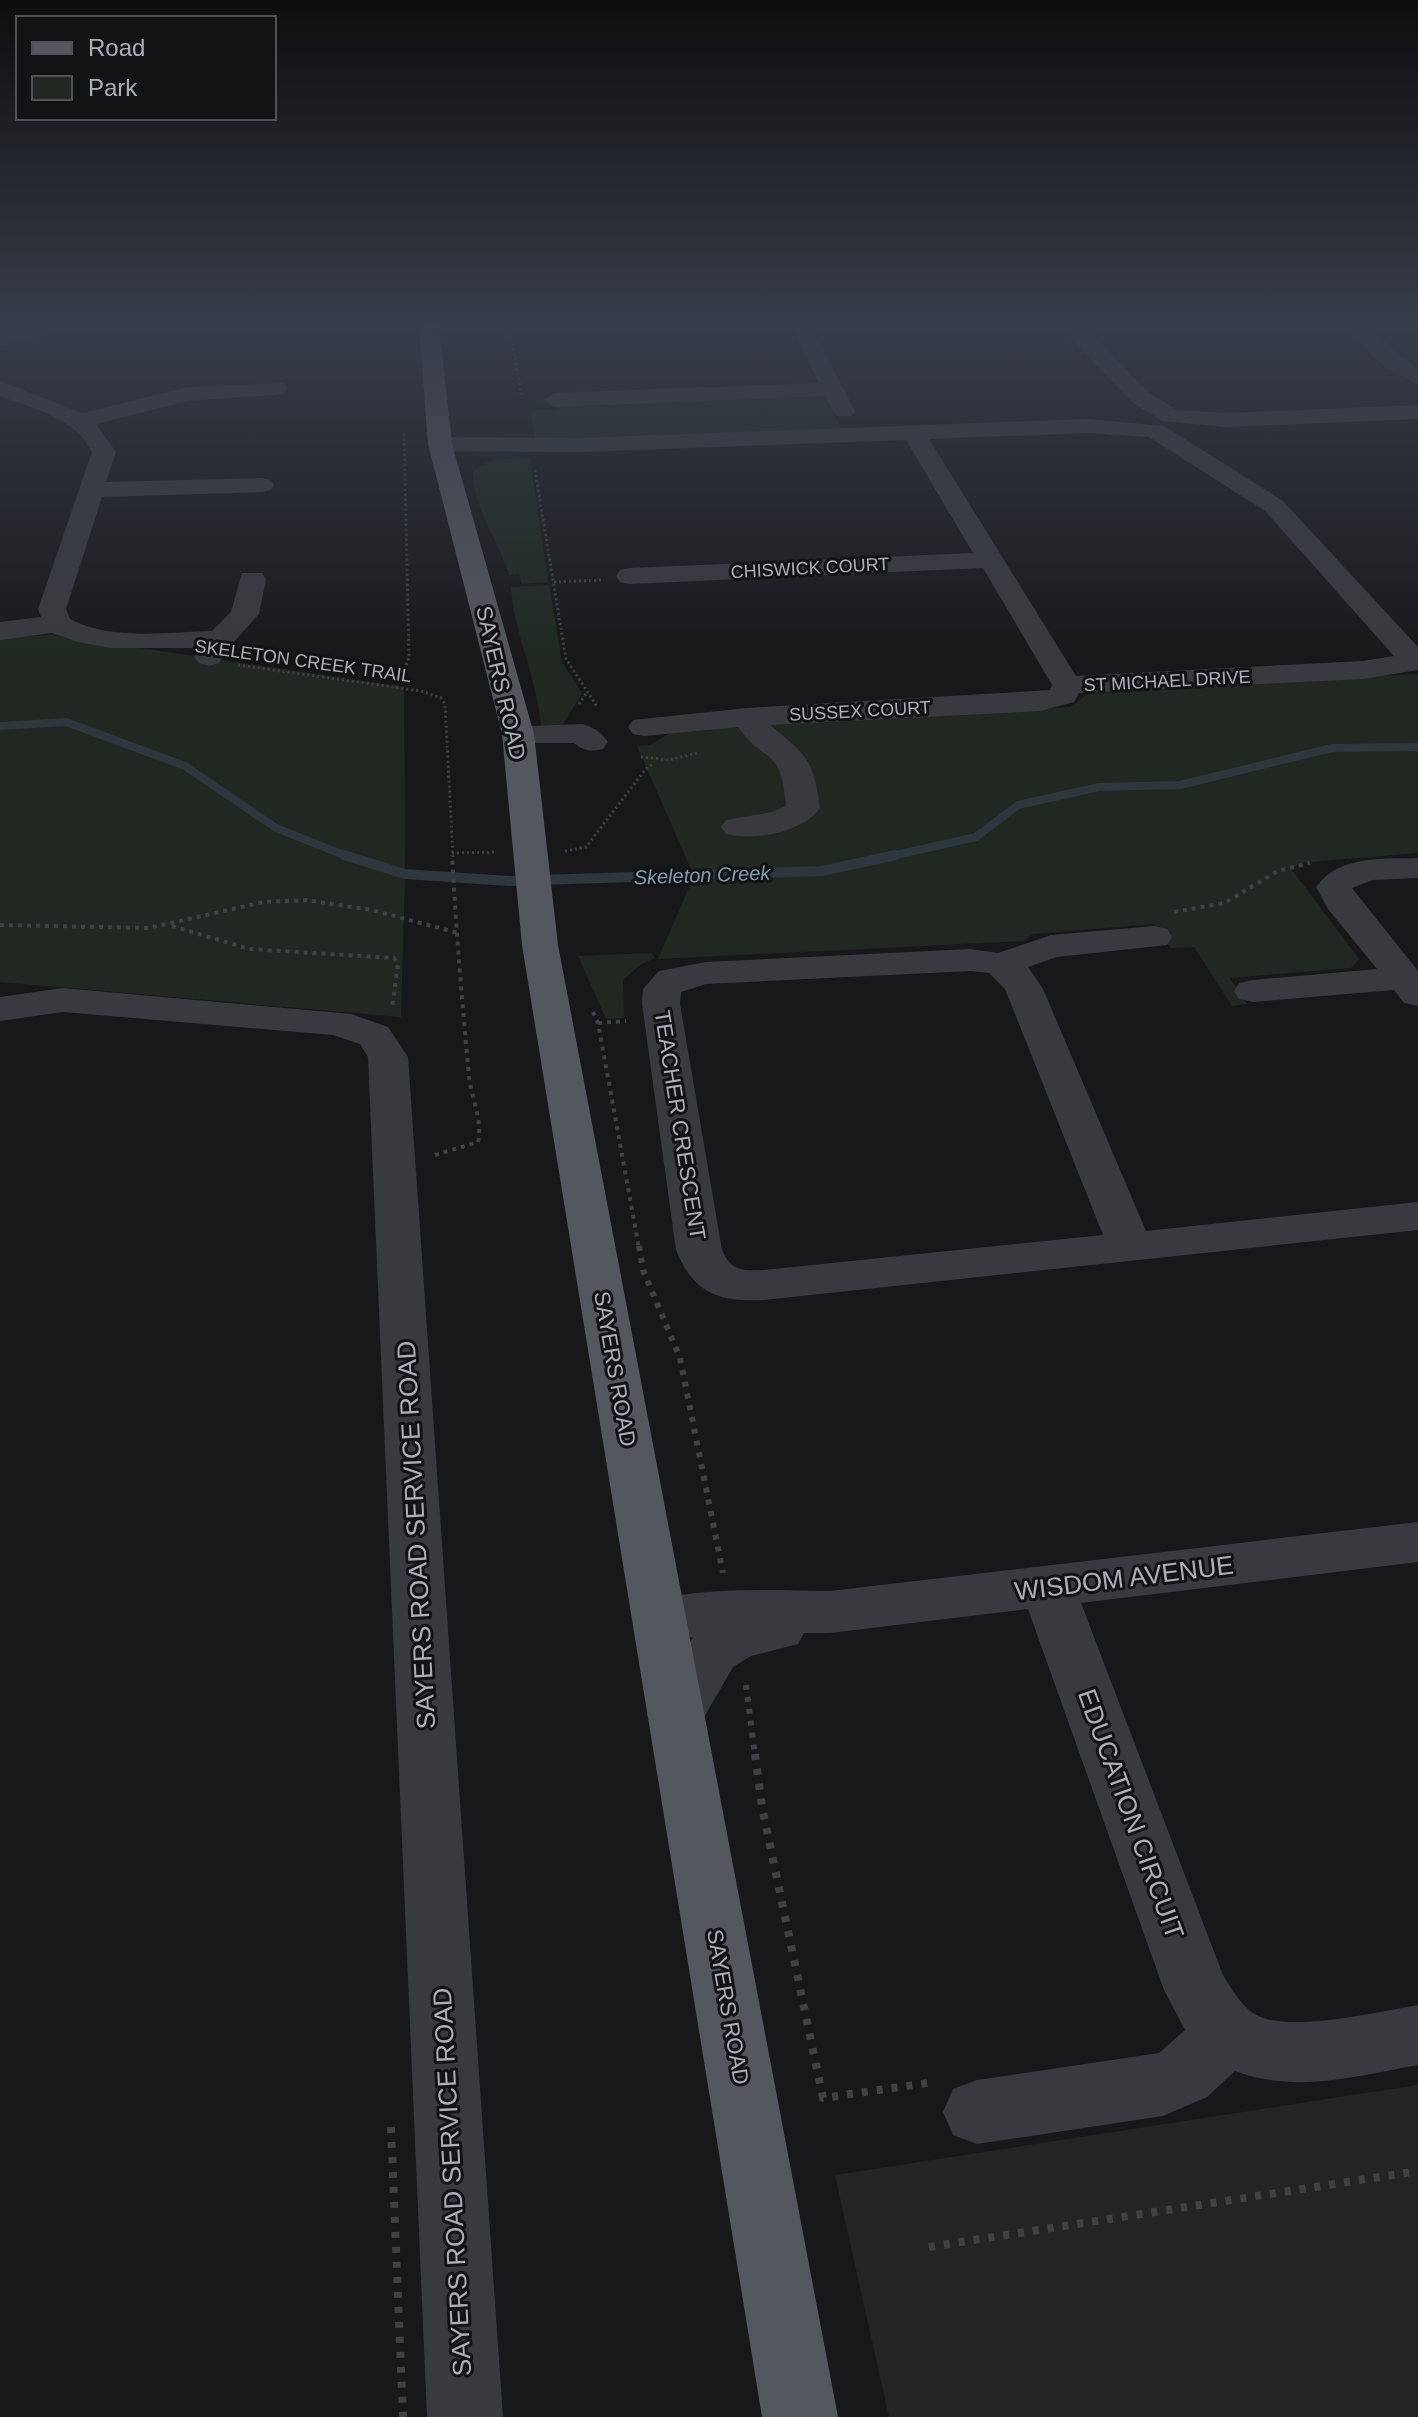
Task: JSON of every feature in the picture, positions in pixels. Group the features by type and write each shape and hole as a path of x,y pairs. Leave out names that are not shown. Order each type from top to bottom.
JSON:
{"main road":[{"name":"SAYERS ROAD","path":"441,437 518,734 540,945 800,2417"}],"street":[{"path":"97,437 104,452 94,490 52,609 57,624 62,628 101,637 222,653 245,614 252,579"},
{"path":"442,450 786,437"},
{"name":"ST MICHAEL DRIVE","path":"916,437 1067,685 1363,670 1418,661"},
{"path":"1181,437 1274,506 1405,651 1418,661"},
{"path":"94,490 262,497 268,460"},
{"name":"CHISWICK COURT","path":"626,577 991,560"},
{"path":"0,631 57,624"},
{"name":"SUSSEX COURT","path":"642,740 747,717 1040,702 1063,696 1067,685"},
{"path":"736,828 785,819 798,814 803,808 796,764 752,728 747,717"},
{"path":"518,734 582,733 596,727"},
{"path":"1410,986 1335,892 1328,872 1354,874 1418,868"},
{"name":"TEACHER CRESCENT","path":"1162,925 1051,946 1002,964 970,960 706,973 682,976 666,983 662,989 661,1004 699,1250 705,1268 716,1280 745,1286 1418,1216"},
{"path":"1002,964 1015,972 1024,989 1130,1246"},
{"path":"1253,991 1410,986"},
{"path":"0,1009 63,1000 333,1023 368,1031"},
{"name":"SAYERS ROAD SERVICE ROAD","path":"368,1031 384,1045 388,1057 465,2417"},
{"name":"WISDOM AVENUE","path":"659,1619 734,1626 764,1634 830,1612 1418,1542"},
{"name":"EDUCATION CIRCUIT","path":"1048,1588 1196,1990 1228,2034"},
{"name":"WISDOM AVENUE","path":"676,1715 713,1652 734,1626"},
{"path":"977,2112 1163,2084 1183,2075 1228,2034 1242,2043 1275,2053 1313,2051 1418,2035"}],"path":[{"path":"396,688 409,658 404,437"},
{"path":"529,437 566,659 596,727"},
{"path":"554,582 626,577"},
{"name":"SKELETON CREEK TRAIL","path":"222,653 434,695 445,704 458,933"},
{"path":"1162,925 1224,903 1278,871 1328,872"},
{"path":"0,925 41,924 127,930 172,926 204,915 265,902 309,900 374,910 458,933 459,980 470,1087 480,1133 478,1142 459,1149 394,1162"},
{"path":"172,926 249,949 394,958 398,964 392,1010 368,1031"},
{"path":"591,1009 598,1023 643,1270 680,1358 734,1626 762,1807 823,2098"},
{"path":"598,1023 631,1020"},
{"path":"929,2247 1418,2171"}],"shaded area":[{"path":"1418,2085 1418,2417 889,2417 835,2175"}],"green space":[{"path":"535,437 662,437 536,443"},
{"path":"530,457 548,582 521,584 519,574 509,575 481,511 473,470 492,460"},
{"path":"549,585 562,662 582,693 560,729 541,727 535,690 516,622 511,587"},
{"path":"52,635 404,687 405,874 401,1017 0,982 0,637"},
{"path":"1418,674 1418,853 1299,863 1292,870 1359,959 1351,968 1230,978 1247,1004 1232,1006 1194,947 1170,948 1154,924 1033,934 1024,941 658,959 694,876 637,746 650,745 680,727 1070,707 1093,690"},
{"path":"652,953 655,958 640,965 623,980 624,1018 606,1019 578,956"}],"waterway":[{"name":"Skeleton Creek","path":"0,726 66,722 185,766 276,828 349,857"},
{"name":"Skeleton Creek","path":"893,856 976,837 1018,805 1099,787 1180,785 1332,748 1418,747"},
{"name":"Skeleton Creek","path":"344,855 405,874 509,881 822,871 893,856"},
{"name":"Skeleton Creek","path":"887,857 893,856"}]}
